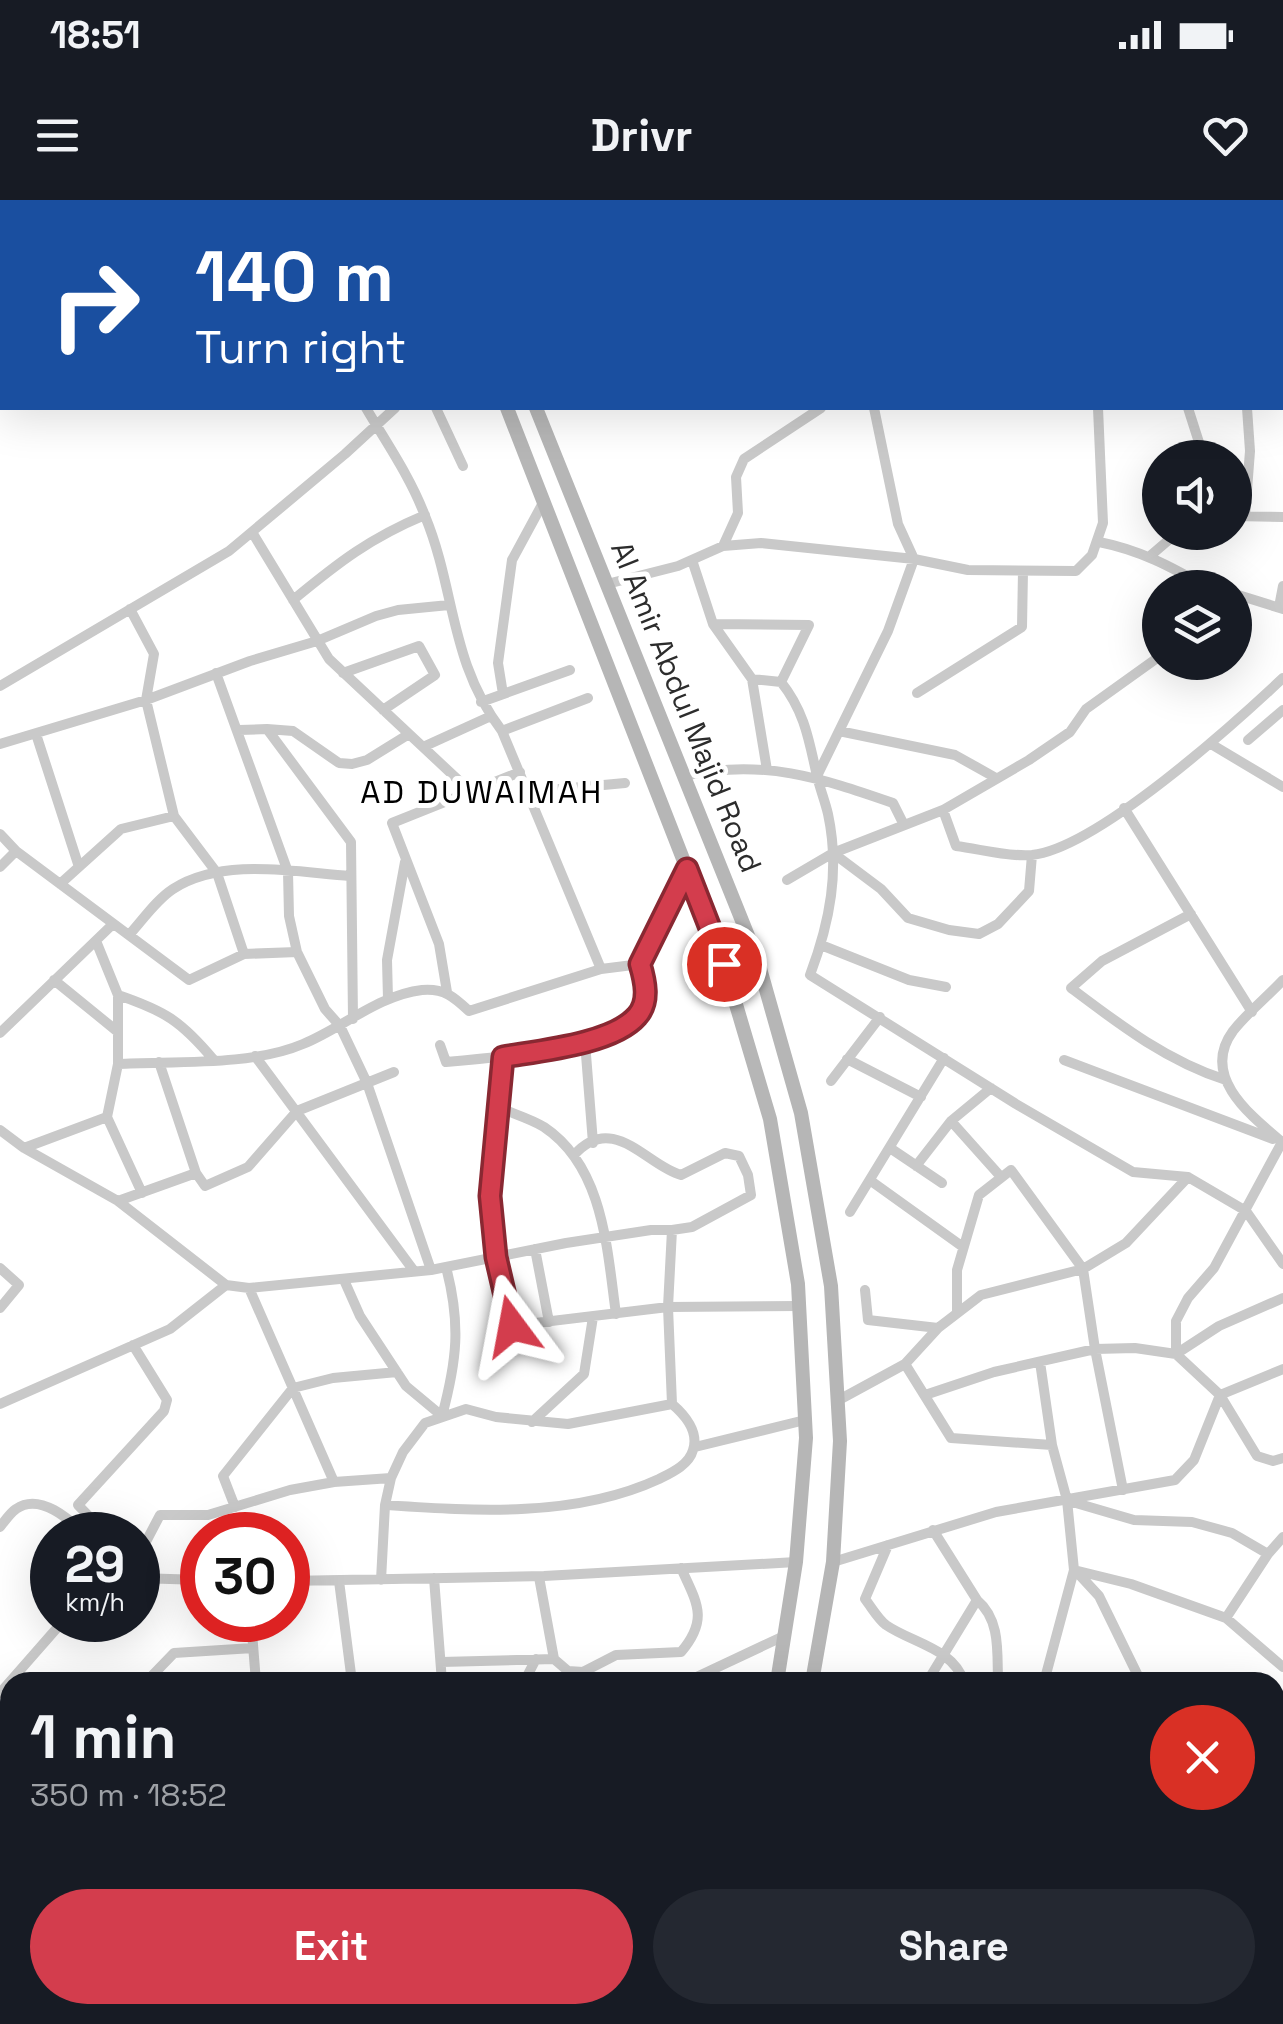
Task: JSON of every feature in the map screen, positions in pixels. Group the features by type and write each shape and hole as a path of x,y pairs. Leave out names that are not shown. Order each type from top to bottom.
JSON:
{"main road":[{"name":"Al Amir Abdul Majid Road","path":"508,410 724,964 770,1119 799,1306 805,1420 796,1562 779,1672"},
{"name":"Al Amir Abdul Majid Road","path":"537,410 757,958 800,1113 831,1286 840,1441 833,1562 814,1672"},
{"path":"520,441 546,431"}],"street":[{"path":"367,410 425,515 453,627 480,702 502,730 601,969"},
{"path":"0,686 230,552 393,410"},
{"path":"437,410 463,466"},
{"path":"723,546 738,513 736,477 744,459 818,410"},
{"path":"817,776 888,631 914,559 898,524 874,410"},
{"path":"608,584 692,560 723,546 761,543 914,559 968,570 1076,571 1099,542 1103,523 1098,410"},
{"path":"1189,410 1198,440"},
{"path":"1247,410 1249,440"},
{"path":"503,694 498,663 512,560 544,502"},
{"path":"293,600 346,556 380,534 425,515"},
{"path":"1252,516 1283,517"},
{"path":"252,532 329,660 471,792"},
{"path":"1099,542 1150,556 1180,570"},
{"path":"1150,556 1157,550"},
{"path":"692,560 714,624 752,680 767,770"},
{"path":"917,693 1022,627 1023,571"},
{"path":"1252,600 1281,608 1283,586"},
{"path":"0,744 146,700 398,610 448,605"},
{"path":"130,608 154,654 146,700 174,816 217,873 244,954"},
{"path":"714,624 809,624 781,682"},
{"path":"343,672 420,646 435,676 383,710"},
{"path":"787,880 833,853 943,810 1070,732 1086,709 1142,669"},
{"path":"480,702 570,670"},
{"path":"216,673 288,872 289,916 297,952 325,1009 340,1026 367,1084 432,1270"},
{"path":"943,810 956,846 1032,855 1091,830 1124,808 1211,744 1283,678"},
{"path":"752,680 781,682"},
{"path":"781,682 802,714 828,814 833,853 834,888 810,975 1134,1172 1188,1177 1246,1211 1283,1264"},
{"path":"502,730 588,698"},
{"path":"1248,740 1283,710"},
{"path":"423,747 491,716"},
{"path":"267,729 351,842 353,1018"},
{"path":"239,730 293,731 339,763 367,760 409,734"},
{"path":"839,731 955,755 996,778"},
{"path":"36,734 79,867"},
{"path":"1211,744 1283,787"},
{"path":"684,776 711,770 767,770 817,776 894,803 904,824"},
{"path":"520,772 392,823 439,944 448,992 468,1011 601,969 640,964"},
{"path":"528,792 625,783"},
{"path":"1124,808 1252,1012"},
{"path":"60,884 121,828 174,816"},
{"path":"0,834 16,851 190,980 244,954 297,952"},
{"path":"0,867 16,851"},
{"path":"833,853 882,889 908,918 979,934 998,924 1029,891 1032,855"},
{"path":"388,999 387,960 406,858"},
{"path":"129,935 172,890 217,873 253,867 350,876"},
{"path":"440,1045 446,1062 503,1057 585,1042 627,1026 640,1014 647,986 640,964 687,869"},
{"path":"1191,914 1102,961 1071,988 1137,1038 1175,1060 1226,1080"},
{"path":"0,1033 114,924"},
{"path":"96,940 118,996 118,1064 108,1116 142,1192"},
{"path":"821,945 908,980 946,987"},
{"path":"54,980 118,1032"},
{"path":"1282,1142 1231,1093 1222,1068 1223,1050 1233,1032 1283,980"},
{"path":"118,1064 255,1056 300,1046 388,999 422,990 448,992"},
{"path":"118,996 159,1009 189,1030 213,1059"},
{"path":"830,1081 880,1017"},
{"path":"585,1042 593,1143"},
{"path":"255,1056 414,1271"},
{"path":"503,1057 490,1196 506,1326 668,1306 799,1306"},
{"path":"850,1212 944,1058"},
{"path":"847,1060 921,1098"},
{"path":"1064,1060 1282,1142"},
{"path":"159,1062 196,1173 205,1186 248,1166 297,1111 394,1072"},
{"path":"916,1166 951,1121 991,1088"},
{"path":"500,1108 544,1127 574,1155 595,1196 616,1314"},
{"path":"24,1148 108,1116"},
{"path":"951,1121 1001,1177"},
{"path":"0,1130 118,1202 226,1285 249,1288 432,1270 605,1237 672,1230 692,1226 751,1194 738,1156 725,1153 682,1176 664,1170 639,1147 609,1138 582,1146 574,1155"},
{"path":"1176,1354 1176,1321 1188,1298 1214,1268 1282,1142"},
{"path":"890,1148 942,1183"},
{"path":"957,1312 957,1270 979,1195 1011,1170 1083,1269 1094,1348 1123,1490"},
{"path":"118,1202 196,1173"},
{"path":"838,1401 904,1364 938,1328 981,1295 1083,1269 1126,1244 1188,1177"},
{"path":"870,1182 963,1247"},
{"path":"385,1505 454,1510 561,1506 636,1490 689,1459 695,1446 692,1428 672,1404 668,1306 672,1230"},
{"path":"535,1249 549,1322"},
{"path":"442,1416 456,1364 458,1325 446,1267"},
{"path":"0,1268 20,1285 0,1308"},
{"path":"344,1280 360,1316 406,1386 442,1416"},
{"path":"0,1404 170,1329 226,1285"},
{"path":"249,1288 334,1482"},
{"path":"865,1290 868,1320 938,1328"},
{"path":"1176,1354 1220,1326 1283,1298"},
{"path":"532,1422 584,1374 594,1317"},
{"path":"84,1512 78,1506 164,1412 167,1400 132,1346"},
{"path":"925,1395 994,1372 1094,1348 1176,1354 1220,1395 1257,1456 1283,1458"},
{"path":"1040,1362 1052,1444 1067,1500 1074,1570 1047,1672"},
{"path":"904,1364 950,1438 1052,1444"},
{"path":"833,1562 996,1512 1175,1480 1194,1460 1220,1395 1283,1370"},
{"path":"235,1507 223,1476 293,1388 334,1378 397,1372"},
{"path":"381,1580 385,1505 391,1478 403,1452 425,1423 466,1410 568,1424 672,1404"},
{"path":"695,1446 805,1420"},
{"path":"160,1516 208,1514 334,1482 391,1478"},
{"path":"1067,1500 1134,1520 1192,1522 1232,1533 1268,1554"},
{"path":"0,1528 16,1508 33,1504 56,1512"},
{"path":"932,1530 977,1600 989,1610 997,1636 998,1672"},
{"path":"1226,1618 1283,1538"},
{"path":"888,1545 866,1600 883,1624 944,1655 959,1672"},
{"path":"310,1581 539,1576 796,1562"},
{"path":"591,1672 616,1655 682,1652 696,1634 699,1607 681,1568"},
{"path":"1074,1570 1131,1584 1226,1618 1283,1666"},
{"path":"1074,1570 1098,1596 1136,1672"},
{"path":"539,1576 554,1659 571,1672"},
{"path":"434,1578 442,1672"},
{"path":"339,1581 351,1672"},
{"path":"933,1672 977,1600"},
{"path":"707,1672 784,1636"},
{"path":"22,1672 46,1642"},
{"path":"253,1642 255,1672"},
{"path":"156,1672 174,1654 254,1648"},
{"path":"529,1672 536,1659"},
{"path":"441,1662 554,1659"},
{"path":"493,2024 512,2024"}],"district":[{"name":"AD DUWAIMAH","path":"482,792"}],"route":[{"path":"512,1326 496,1257 490,1196 503,1057 585,1042 627,1026 640,1014 647,986 640,964 687,869 724,964"}]}
